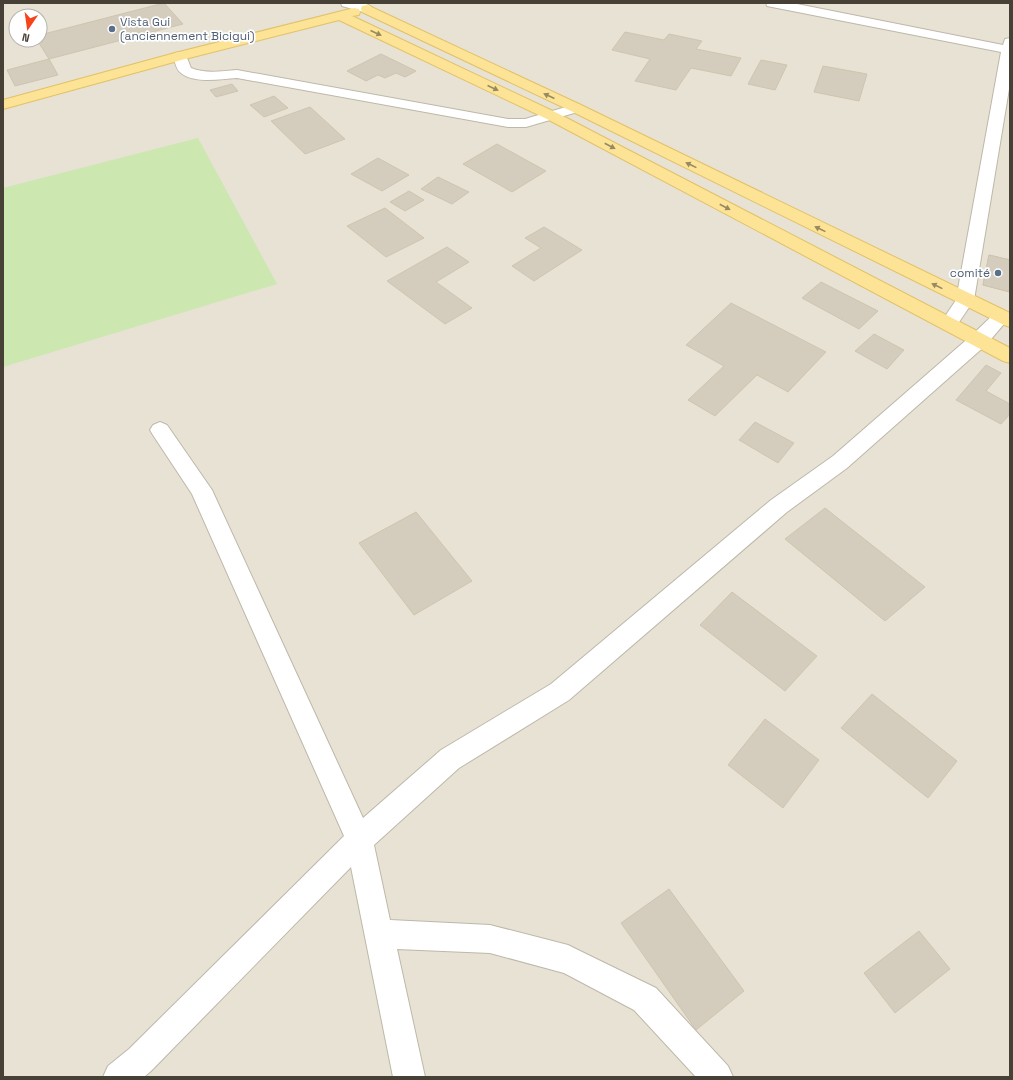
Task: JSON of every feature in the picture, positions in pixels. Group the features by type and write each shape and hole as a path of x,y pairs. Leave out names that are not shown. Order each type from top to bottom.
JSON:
{"main road":[{"path":"3,105 180,56 341,7 367,9 388,3"},
{"path":"341,7 1010,356"},
{"path":"367,9 576,108 1006,319"}],"street":[{"path":"772,3 1010,47 965,300 949,324"},
{"path":"180,56 185,70 192,74 203,76 237,74 508,123 526,123 576,108"},
{"path":"119,1077 140,1060 358,840 450,759 560,692 779,506 840,462 979,340 1006,319"},
{"path":"160,430 201,490 358,840 380,934 408,1077"},
{"path":"380,934 490,939 568,960 645,999 717,1077"}],"shaded area":[{"path":"3,3 1010,3 1010,1077 3,1077"}],"green space":[{"path":"198,138 277,284 3,367 3,188"}],"building":[{"name":"Vista Gui (anciennement Bicigui)","path":"164,3 183,24 49,59 42,48 48,48 48,33"},
{"path":"625,32 664,40 669,34 702,41 696,49 741,58 731,76 691,68 676,90 635,81 650,59 612,50"},
{"path":"381,54 416,71 405,77 396,73 385,78 378,75 366,81 347,71"},
{"path":"49,59 58,75 15,86 7,70"},
{"path":"761,60 787,65 775,90 748,84"},
{"path":"823,66 867,74 859,101 814,92"},
{"path":"232,84 238,91 216,97 210,90"},
{"path":"274,96 288,108 264,117 250,105"},
{"path":"310,107 345,139 305,154 271,121"},
{"path":"497,144 546,171 512,192 463,164"},
{"path":"378,158 409,175 382,191 351,174"},
{"path":"438,177 469,192 452,204 421,189"},
{"path":"409,191 424,200 405,211 390,202"},
{"path":"385,208 424,238 386,257 347,226"},
{"path":"544,227 582,250 534,281 512,266 541,248 525,238"},
{"path":"447,247 469,262 436,282 472,308 445,324 387,281"},
{"name":"comité","path":"989,255 1010,260 1010,292 983,285"},
{"name":"comité","path":"989,255 1010,260 1010,292 983,285"},
{"path":"821,282 878,311 859,329 802,298"},
{"path":"731,303 826,352 788,392 757,375 715,416 688,400 724,366 686,345"},
{"path":"874,334 904,350 887,369 855,351"},
{"path":"986,365 1001,373 986,391 1010,404 1010,414 1001,424 956,400"},
{"path":"755,422 794,443 778,463 739,440"},
{"path":"825,508 925,587 885,621 785,539"},
{"path":"416,512 472,581 414,615 359,543"},
{"path":"732,592 817,656 785,691 700,625"},
{"path":"872,694 957,761 928,798 841,728"},
{"path":"765,719 819,760 783,808 728,765"},
{"path":"669,889 744,991 696,1030 621,923"},
{"path":"919,931 950,969 895,1013 864,973"}],"place":[{"name":"Vista Gui (anciennement Bicigui)","path":"112,29"},
{"name":"comité","path":"998,273"}]}
